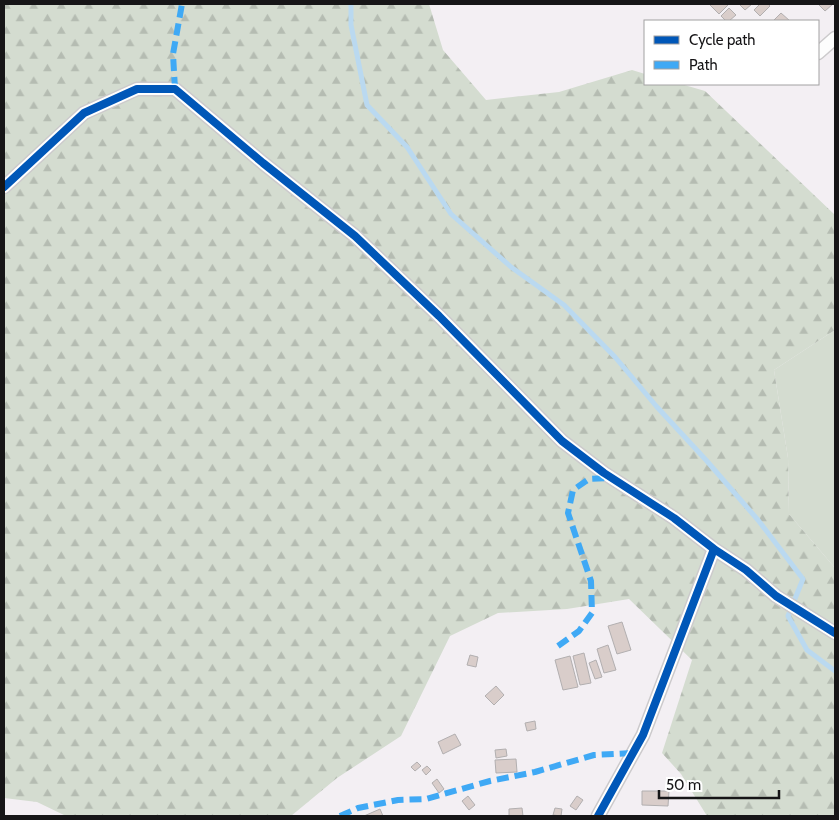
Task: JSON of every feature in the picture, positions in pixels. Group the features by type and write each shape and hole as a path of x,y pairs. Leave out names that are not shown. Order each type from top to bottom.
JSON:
{"street":[{"path":"819,52 835,38"},
{"path":"4,187 84,113 138,89 174,89 355,236 439,316 562,441 604,473 674,518 714,549 746,570 776,596 835,633"},
{"path":"598,816 643,736 714,549"}],"green space":[{"path":"4,4 429,4 443,50 486,100 559,92 632,70 644,74 644,85 684,85 705,91 835,215 835,330 774,370 788,458 789,514 835,568 835,816 707,816 681,774 662,753 692,660 629,599 567,609 498,613 450,636 401,736 337,778 291,816 66,816 37,802 4,798"},
{"path":"835,330 835,568 789,514 788,458 774,370"}],"building":[{"path":"709,4 727,4 728,5 719,14"},
{"path":"739,4 752,4 745,10"},
{"path":"760,4 768,4 770,6 760,16 754,10"},
{"path":"818,4 833,4 825,11"},
{"path":"729,8 736,15 730,20 725,20 721,16"},
{"path":"781,13 789,20 774,20"},
{"path":"622,622 631,650 617,654 608,626"},
{"path":"608,645 616,670 604,673 597,649"},
{"path":"584,653 591,683 580,685 573,656"},
{"path":"470,655 478,657 476,667 467,665"},
{"path":"570,656 578,687 563,690 555,660"},
{"path":"596,660 602,677 595,679 589,663"},
{"path":"496,686 504,695 494,705 485,696"},
{"path":"535,721 536,729 527,731 525,723"},
{"path":"455,734 461,745 443,754 438,742"},
{"path":"506,749 507,756 496,758 495,750"},
{"path":"516,759 517,772 496,773 495,760"},
{"path":"417,762 421,766 415,771 411,767"},
{"path":"427,766 431,770 426,775 422,770"},
{"path":"437,779 444,789 439,793 432,783"},
{"path":"642,791 669,791 668,806 642,805"},
{"path":"468,796 475,805 469,810 462,801"},
{"path":"577,796 583,800 576,810 570,806"},
{"path":"522,808 523,816 509,816 509,809"},
{"path":"555,808 562,809 561,816 553,815"},
{"path":"380,809 383,816 364,816"}],"waterway":[{"path":"351,4 351,25 367,105 407,147 451,214 511,267 564,305 615,357 758,520 803,579 788,616 807,650 835,671"}],"marked path":[{"path":"175,89 173,54 182,4"},
{"path":"558,646 579,631 592,613 591,581 568,513 573,490 589,479 610,478"},
{"path":"340,816 358,808 398,800 426,799 594,755 634,753"}],"cycle path":[{"path":"4,187 84,113 137,89 175,89 263,163 355,236 439,316 562,441 604,473 674,518 714,549 746,570 776,596 835,633"},
{"path":"598,816 643,735 714,549"}]}
